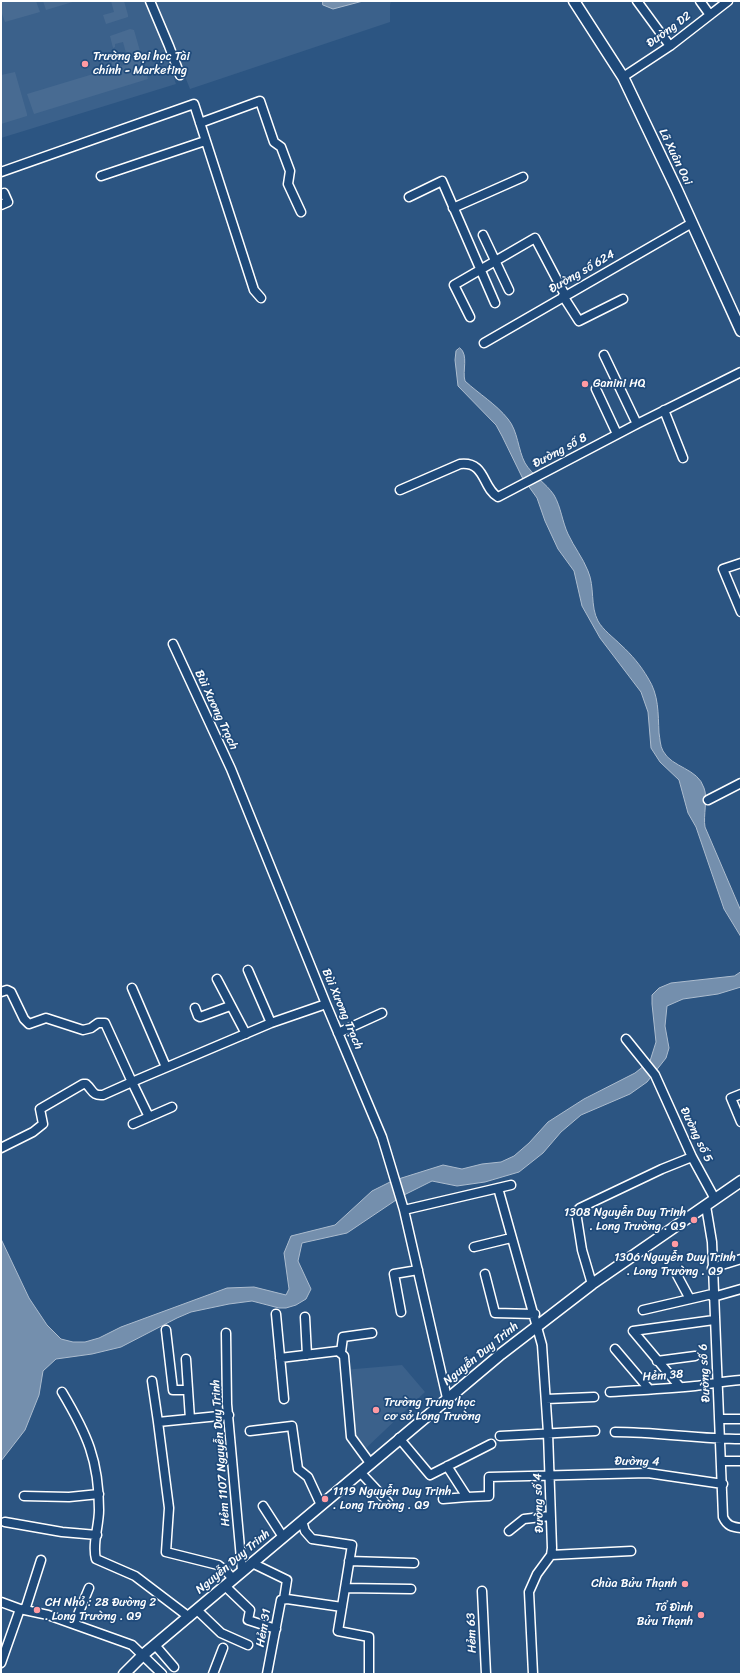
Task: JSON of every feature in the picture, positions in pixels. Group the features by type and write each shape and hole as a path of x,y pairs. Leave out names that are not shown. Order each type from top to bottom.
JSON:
{"main road":[{"name":"Lã Xuân Oai","path":"574,1 623,77 692,222 741,331"},
{"name":"Nguyễn Duy Trinh","path":"124,1674 144,1654 193,1614 242,1570 399,1438 538,1325 592,1284 741,1181"}],"street":[{"path":"150,1 170,46 180,75"},
{"path":"637,1 670,46"},
{"path":"700,1 710,15"},
{"name":"Đường D2","path":"623,77 670,46 728,1"},
{"path":"200,123 260,101 274,142 281,147 290,171 288,184 301,212"},
{"path":"1,172 194,104 254,290 262,298"},
{"path":"101,176 205,140"},
{"path":"453,208 523,177"},
{"path":"409,197 442,181 479,270 495,303"},
{"path":"1,205 8,202 4,193"},
{"name":"Đường số 624","path":"484,343 692,222"},
{"path":"483,235 509,290"},
{"path":"470,317 454,285 535,238 564,296 580,321 623,299"},
{"path":"604,355 637,424"},
{"name":"Đường số 8","path":"400,490 460,464 467,463 478,468 496,496 540,476 617,434 741,372"},
{"path":"596,389 617,434"},
{"path":"664,410 683,458"},
{"path":"741,563 723,569 741,612"},
{"name":"Bùi Xương Trạch","path":"173,644 231,769 326,1004 382,1137 403,1207 448,1398"},
{"path":"708,800 741,783"},
{"path":"248,970 271,1023"},
{"path":"217,978 230,1006 246,1034"},
{"path":"132,988 166,1067"},
{"path":"1,992 7,990 11,992 24,1019 29,1024 46,1018 83,1030 91,1028 98,1023 105,1023 149,1117"},
{"path":"1,1148 34,1132 43,1124 40,1108 83,1084 86,1084 92,1092 98,1095 103,1095 271,1023 326,1004"},
{"path":"194,1008 200,1017 230,1006"},
{"path":"338,1033 382,1013"},
{"name":"Đường số 5","path":"626,1038 656,1078 692,1157 715,1199"},
{"path":"741,1094 731,1098 741,1122"},
{"path":"133,1124 172,1107"},
{"path":"592,1284 582,1250 575,1215 576,1212 580,1208 662,1169 692,1157"},
{"path":"403,1207 498,1188 511,1184"},
{"name":"Đường số 4","path":"498,1188 511,1238 538,1325 543,1354 550,1476 551,1554"},
{"name":"Đường số 6","path":"706,1206 712,1242 714,1320 723,1484 723,1517 726,1524 732,1527 741,1528"},
{"path":"474,1247 511,1238"},
{"path":"712,1268 741,1259"},
{"path":"401,1312 394,1274 418,1270"},
{"path":"485,1274 495,1313 535,1314"},
{"path":"677,1275 690,1299"},
{"path":"643,1310 690,1299 713,1296 741,1288"},
{"path":"276,1314 284,1399"},
{"path":"305,1317 307,1354"},
{"path":"680,1387 633,1333 635,1330 714,1320"},
{"path":"166,1330 173,1390 188,1390"},
{"name":"Hẻm 1107 Nguyễn Duy Trinh","path":"226,1333 229,1415 242,1570"},
{"path":"370,1463 351,1437 344,1356 341,1352 343,1337 372,1333"},
{"path":"615,1349 649,1389"},
{"path":"280,1358 307,1354 341,1352"},
{"path":"657,1361 695,1356"},
{"path":"186,1359 190,1419"},
{"name":"Hẻm 38","path":"610,1392 680,1387 709,1384 717,1381 741,1380"},
{"path":"152,1381 170,1508 166,1549 167,1553 218,1565 226,1571 229,1582 250,1610 248,1620 276,1629"},
{"path":"62,1392 82,1425 94,1456 99,1494 96,1559 135,1576 221,1633 248,1645"},
{"path":"546,1399 594,1397"},
{"path":"158,1422 229,1415"},
{"path":"719,1420 741,1419"},
{"path":"250,1431 292,1426 298,1469 308,1477 321,1505"},
{"path":"500,1436 596,1431"},
{"path":"615,1432 650,1432 721,1439 741,1439"},
{"path":"399,1438 430,1476 491,1444"},
{"path":"721,1461 741,1462"},
{"path":"443,1499 467,1497 447,1466"},
{"path":"360,1472 388,1502"},
{"name":"Đường 4","path":"467,1497 489,1496 489,1477 648,1473 723,1484"},
{"path":"24,1496 69,1497 99,1494"},
{"path":"263,1506 283,1537"},
{"path":"509,1531 524,1519 550,1516"},
{"path":"302,1521 305,1531 312,1539 352,1545 338,1631 369,1637 369,1674"},
{"path":"5,1522 62,1532 97,1535"},
{"path":"532,1674 530,1592 536,1574 551,1554 631,1551"},
{"path":"1,1663 41,1560"},
{"path":"349,1561 414,1562"},
{"path":"252,1563 287,1580 284,1599"},
{"path":"74,1624 89,1588"},
{"path":"345,1588 411,1589"},
{"name":"Hẻm 63","path":"482,1591 486,1674"},
{"name":"Hẻm 31","path":"267,1674 280,1603 284,1599 342,1607"},
{"path":"1,1602 48,1615 119,1639 132,1645 144,1654 162,1674"},
{"path":"155,1645 174,1667"},
{"path":"213,1674 223,1648"}],"shaded area":[{"name":"Trường Đại học Tài chính - Marketing","path":"1,1 144,1 162,44 176,84 1,138"},
{"path":"36,1 40,12 5,22 1,11 1,2"},
{"path":"43,1 76,1 46,10"},
{"path":"111,1 124,1 128,17 106,24 103,15 114,12"},
{"name":"Trường Đại học Tài chính - Marketing","path":"155,1 391,1 390,22 190,89"},
{"path":"323,1 363,1 333,9 323,5"},
{"path":"130,29 134,30 148,79 34,114 27,94 113,68 111,60 118,58 121,66 129,64 123,42 115,44 115,47 113,48 110,36"},
{"path":"15,72 27,116 1,124 1,75"},
{"path":"460,348 463,351 465,359 465,381 508,419 514,429 525,463 554,495 568,534 588,571 594,609 598,621 636,661 652,684 657,704 659,733 663,751 672,761 691,772 701,781 706,797 705,827 741,911 741,937 724,909 696,827 688,813 679,780 660,762 651,748 648,712 641,692 600,638 582,606 574,571 558,549 545,521 537,498 522,477 496,425 458,386 455,360 456,351"},
{"path":"741,972 741,987 718,994 683,999 667,1006 665,1026 669,1048 666,1058 647,1082 630,1094 581,1115 561,1132 543,1153 519,1172 485,1182 457,1186 432,1181 402,1196 347,1233 302,1243 298,1261 311,1289 306,1299 296,1305 286,1308 279,1308 252,1301 191,1312 121,1347 92,1354 56,1359 43,1371 39,1395 25,1430 1,1461 1,1239 29,1298 47,1325 61,1339 73,1342 85,1342 99,1338 121,1327 227,1288 254,1287 286,1295 289,1289 284,1253 291,1236 335,1225 372,1191 392,1181 443,1165 462,1169 482,1164 501,1162 514,1156 529,1143 548,1122 584,1099 635,1073 650,1061 656,1042 652,995 659,988 671,983 734,976"},
{"name":"Trường Trung học cơ sở Long Trường","path":"402,1365 425,1392 363,1451 350,1434 343,1370"}],"place":[{"name":"Trường Đại học Tài chính - Marketing","path":"85,64"},
{"name":"Ganini HQ","path":"585,384"},
{"name":"1308 Nguyễn Duy Trinh . Long Trường . Q9","path":"694,1220"},
{"name":"1306 Nguyễn Duy Trinh . Long Trường . Q9","path":"675,1244"},
{"name":"Trường Trung học cơ sở Long Trường","path":"376,1410"},
{"name":"1119 Nguyễn Duy Trinh . Long Trường . Q9","path":"325,1499"},
{"name":"Chùa Bửu Thạnh","path":"685,1584"},
{"name":"CH Nhỏ : 28 Đường 2 . Long Trường . Q9","path":"37,1610"},
{"name":"Tổ Đình Bửu Thạnh","path":"701,1615"}]}
